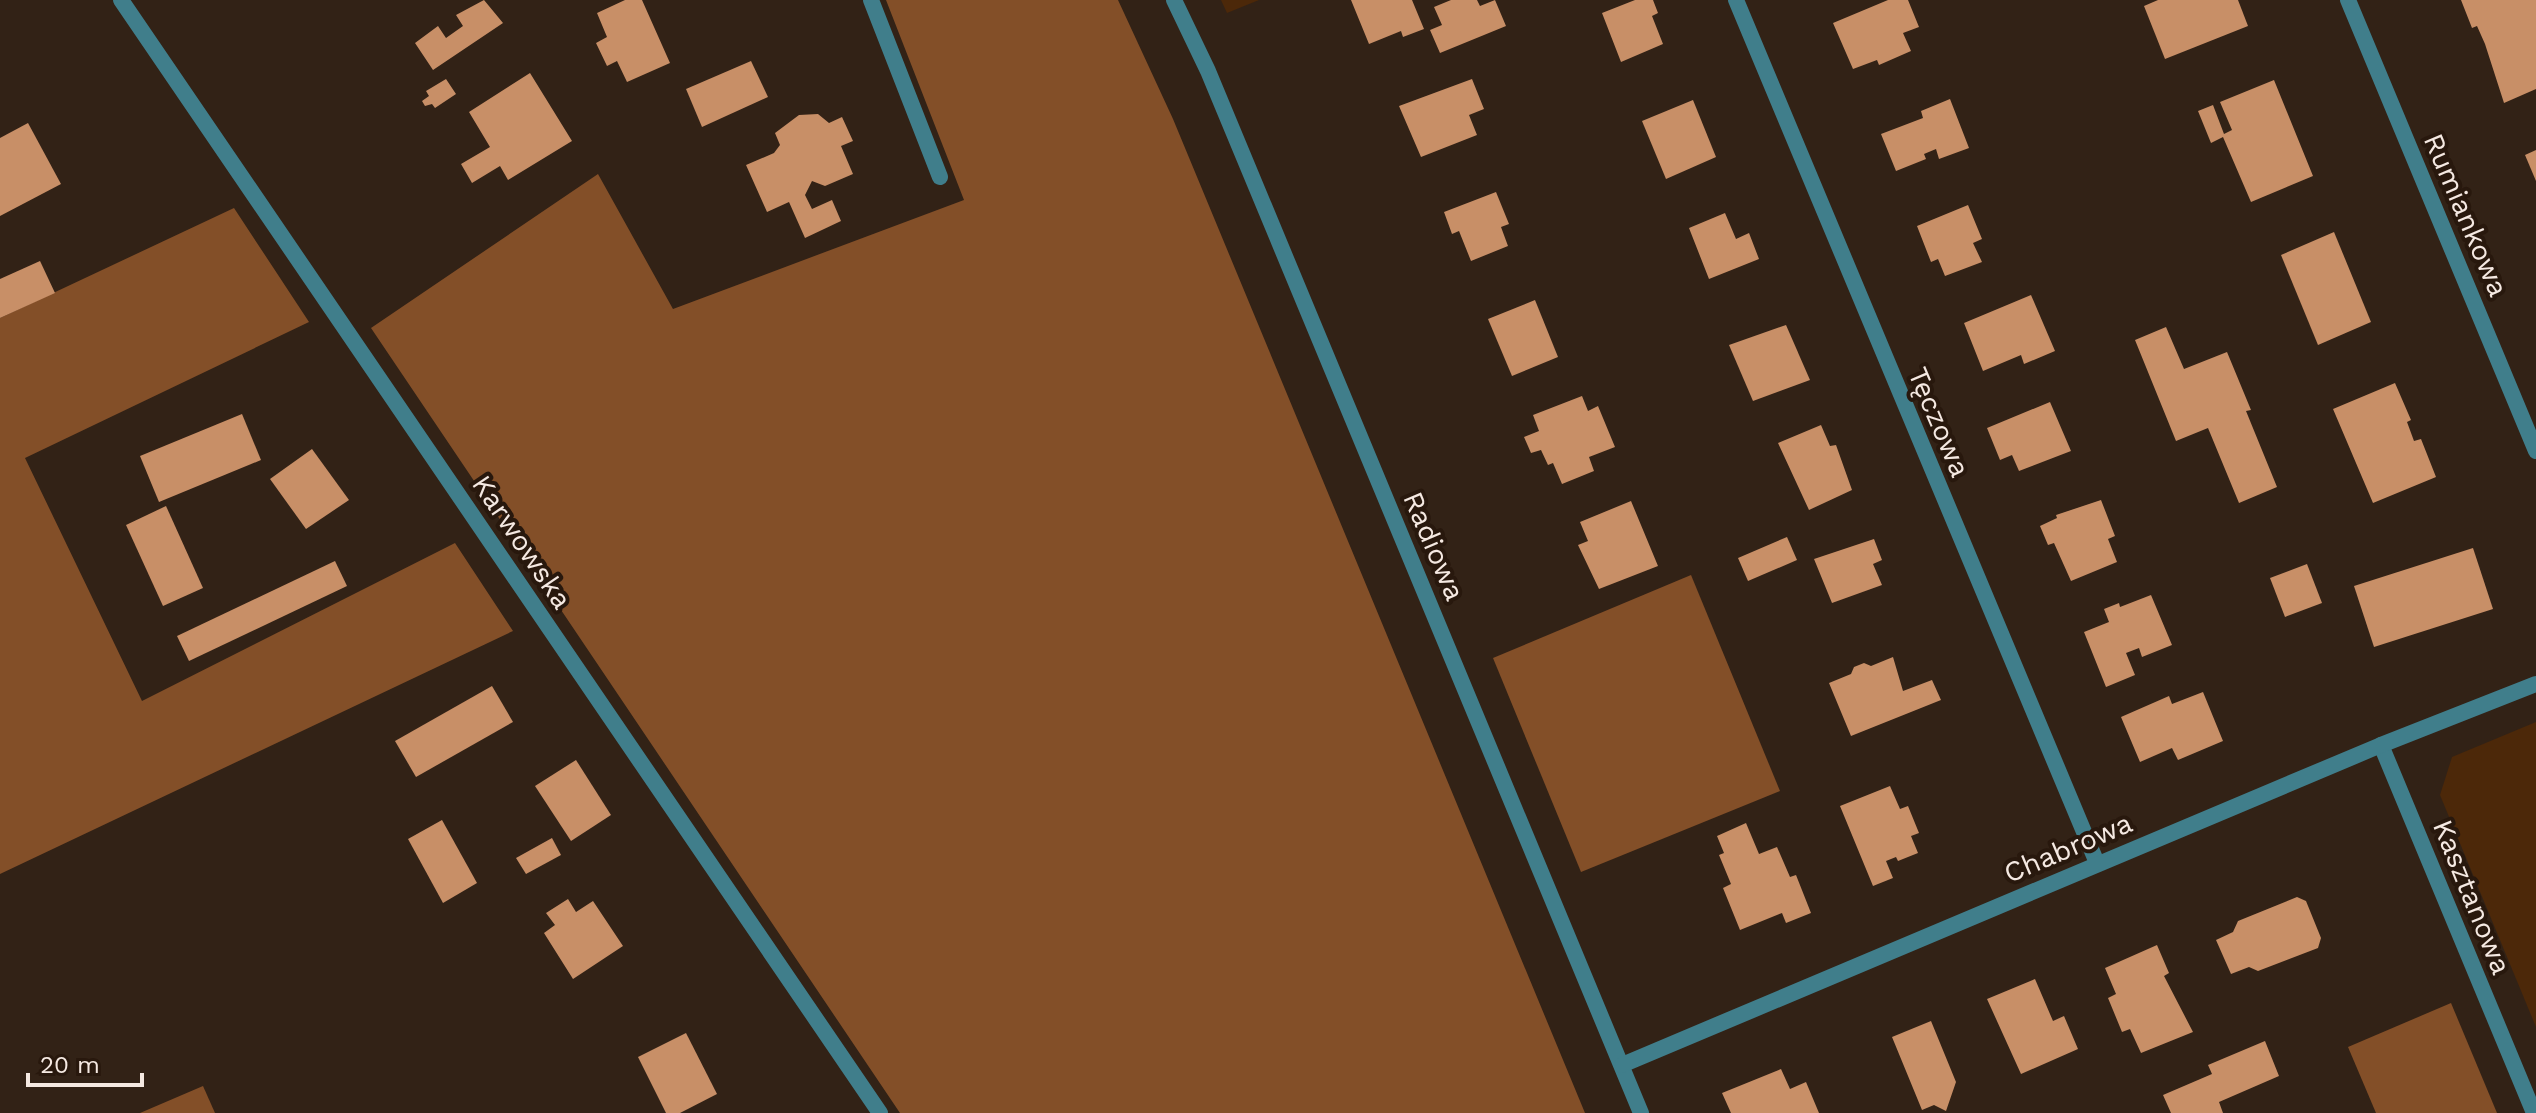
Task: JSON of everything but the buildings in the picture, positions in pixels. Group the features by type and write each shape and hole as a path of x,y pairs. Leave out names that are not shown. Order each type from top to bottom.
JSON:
{"street":[{"name":"Karwowska","path":"121,0 880,1113"},
{"path":"871,0 940,177"},
{"name":"Radiowa","path":"1174,0 1215,86 1641,1113"},
{"name":"Tęczowa","path":"1736,0 2097,863"},
{"name":"Rumiankowa","path":"2348,0 2536,451"},
{"name":"Chabrowa","path":"1622,1065 2097,863 2536,684"},
{"name":"Kasztanowa","path":"2381,745 2534,1113"}],"shaded area":[{"path":"886,0 1118,0 1173,119 1585,1113 900,1113 371,328 598,174 673,309 964,200"},
{"path":"1221,0 1259,0 1227,13"},
{"path":"234,208 309,322 25,458 142,701 455,543 513,631 0,874 0,318"},
{"path":"1691,575 1780,791 1581,872 1493,658"},
{"path":"2536,722 2536,1027 2440,795 2452,757"},
{"path":"2451,1003 2497,1113 2376,1113 2348,1047"},
{"path":"203,1086 215,1113 140,1113"}]}
